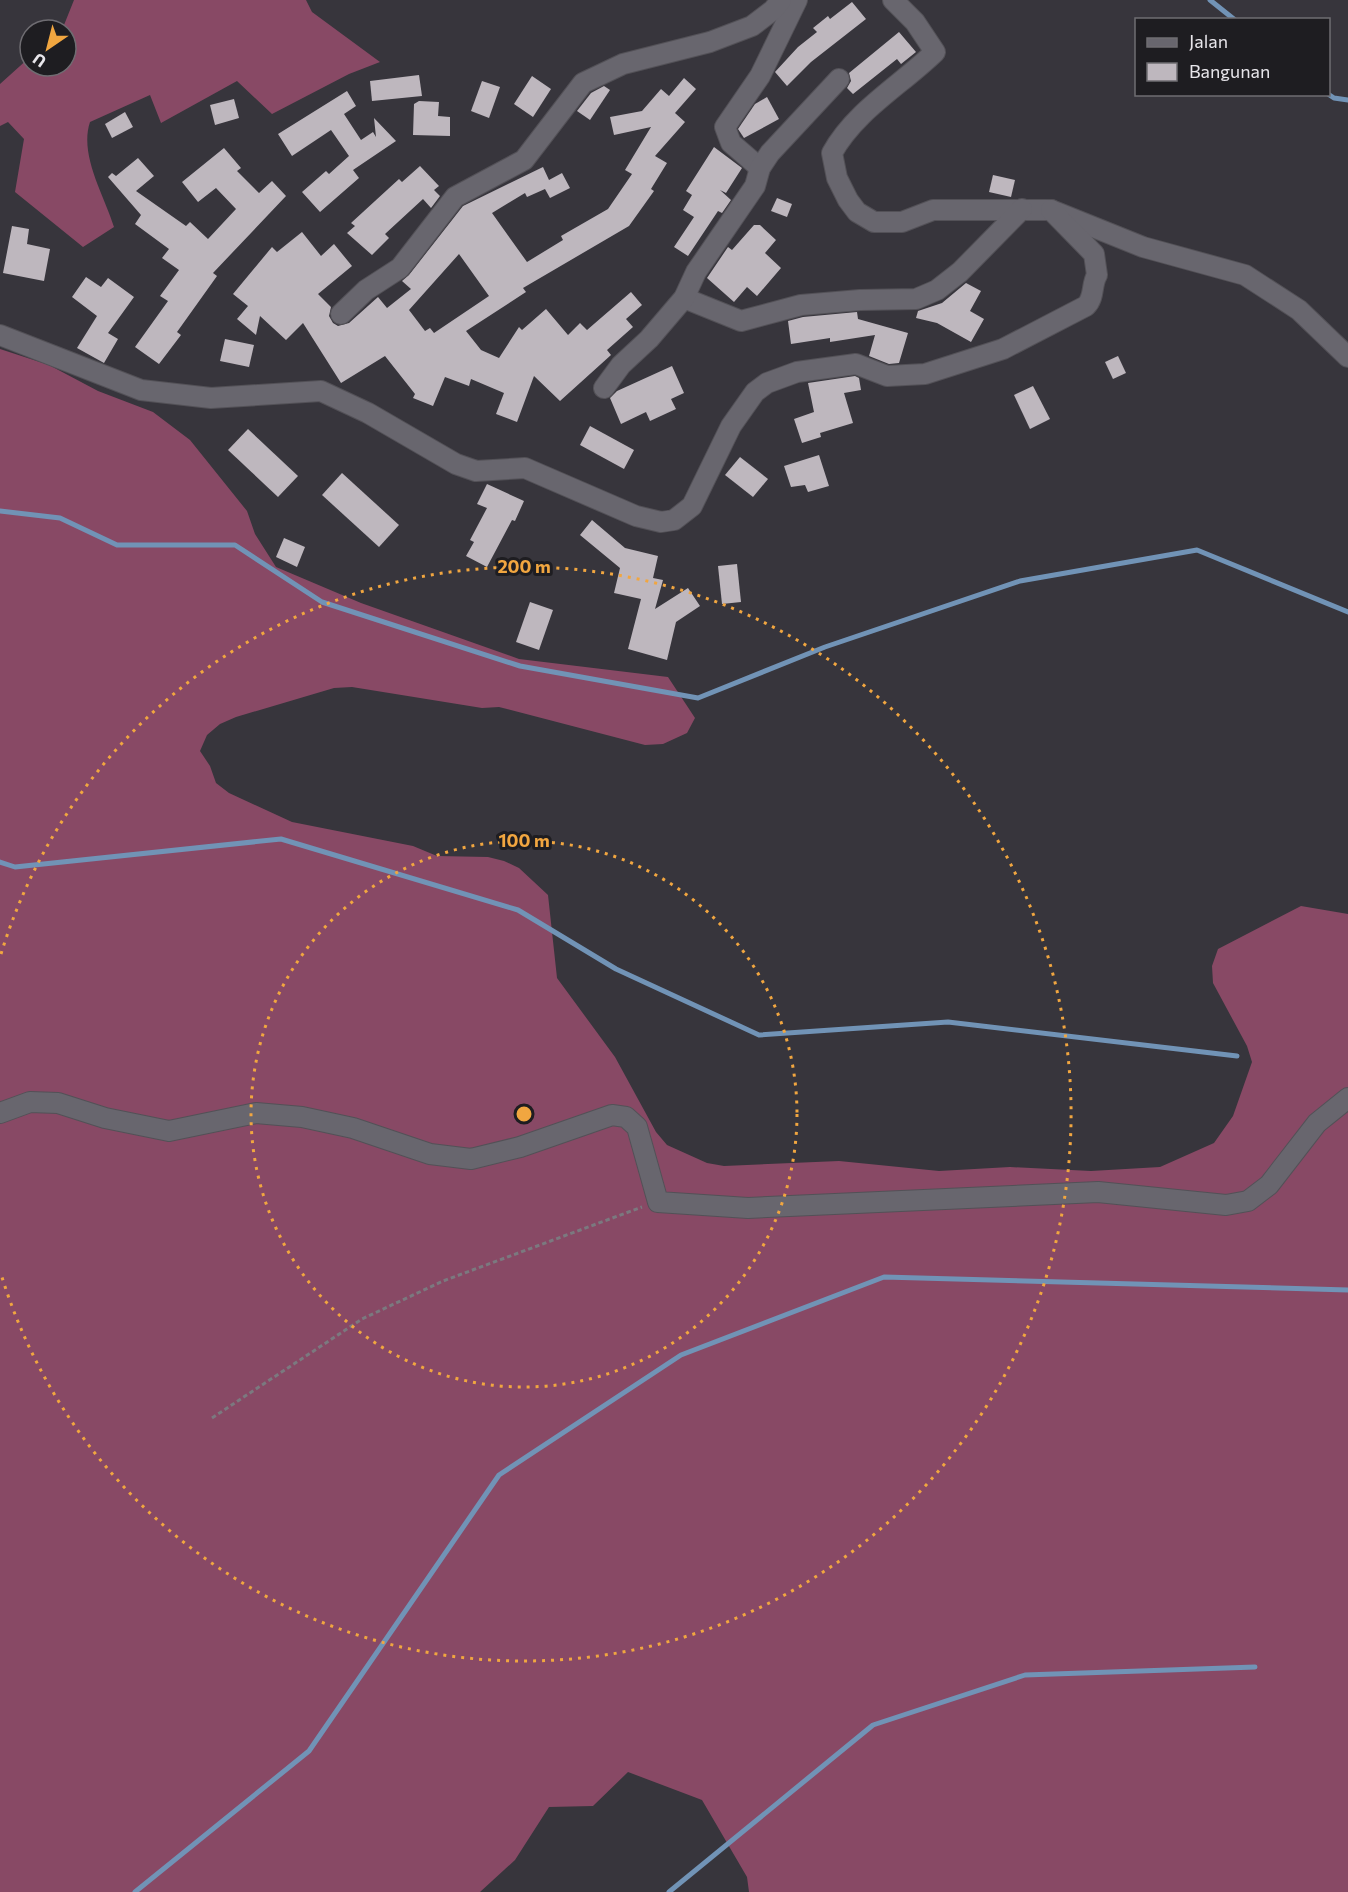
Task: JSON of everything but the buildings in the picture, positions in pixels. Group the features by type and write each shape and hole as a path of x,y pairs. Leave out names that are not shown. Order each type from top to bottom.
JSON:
{"street":[{"path":"341,314 366,291 400,268 455,197 524,160 583,83 623,64 710,42 752,26 773,10 781,0"},
{"path":"760,168 730,143 725,127 760,76 797,0"},
{"path":"893,0 915,22 935,52 859,118 836,146 832,161 848,200 857,212 874,222 903,222 933,210 1051,210 1143,247 1245,275 1299,310 1348,357"},
{"path":"604,388 621,365 649,339 684,298 696,272 755,186 760,168 770,153 839,79"},
{"path":"684,298 741,321 801,306 860,300 916,299 937,290 960,272 1022,209"},
{"path":"0,335 141,390 211,398 321,391 368,413 456,464 476,471 525,468 636,516 661,522 674,520 692,506 731,426 755,392 767,383 798,372 856,364 887,376 925,374 1003,350 1086,306 1090,302 1093,282 1097,275 1094,254 1051,210"},
{"path":"0,1113 30,1102 58,1103 105,1118 169,1131 256,1113 302,1117 353,1128 430,1154 471,1159 520,1147 612,1115 627,1117 637,1126 658,1202 748,1208 1098,1192 1226,1205 1248,1201 1269,1185 1317,1124 1348,1098"}],"path":[{"path":"212,1418 362,1319 442,1281 658,1202"}],"shaded area":[{"path":"74,0 306,0 312,12 380,62 349,74 272,114 237,81 161,123 150,95 90,122 87,135 90,161 114,227 83,247 15,192 24,139 8,122 0,126 0,84 18,68 18,78 78,78 78,18 67,18"},
{"path":"0,349 49,365 98,391 153,412 190,440 247,511 255,534 276,567 361,603 519,659 668,677 695,718 687,733 663,744 645,745 499,707 482,708 352,687 334,688 236,717 220,724 207,735 200,751 210,766 216,783 229,793 292,822 413,846 437,856 488,857 519,868 548,895 557,978 615,1057 656,1132 667,1145 707,1163 724,1166 839,1161 939,1171 1010,1167 1091,1171 1160,1167 1214,1143 1233,1116 1252,1062 1247,1046 1213,983 1212,966 1218,949 1301,906 1348,914 1348,1892 749,1892 747,1877 702,1800 628,1772 593,1806 549,1807 515,1860 480,1892 0,1892"}],"waterway":[{"path":"1210,0 1232,18"},
{"path":"1330,95 1348,100"},
{"path":"0,511 60,518 117,545 235,545 322,602 520,666 698,698 825,647 1020,581 1197,550 1348,612"},
{"path":"0,862 15,867 281,839 518,910 616,969 759,1035 948,1022 1237,1056"},
{"path":"135,1892 309,1751 499,1475 681,1355 884,1277 1348,1290"},
{"path":"669,1892 873,1725 1025,1675 1255,1667"}]}
